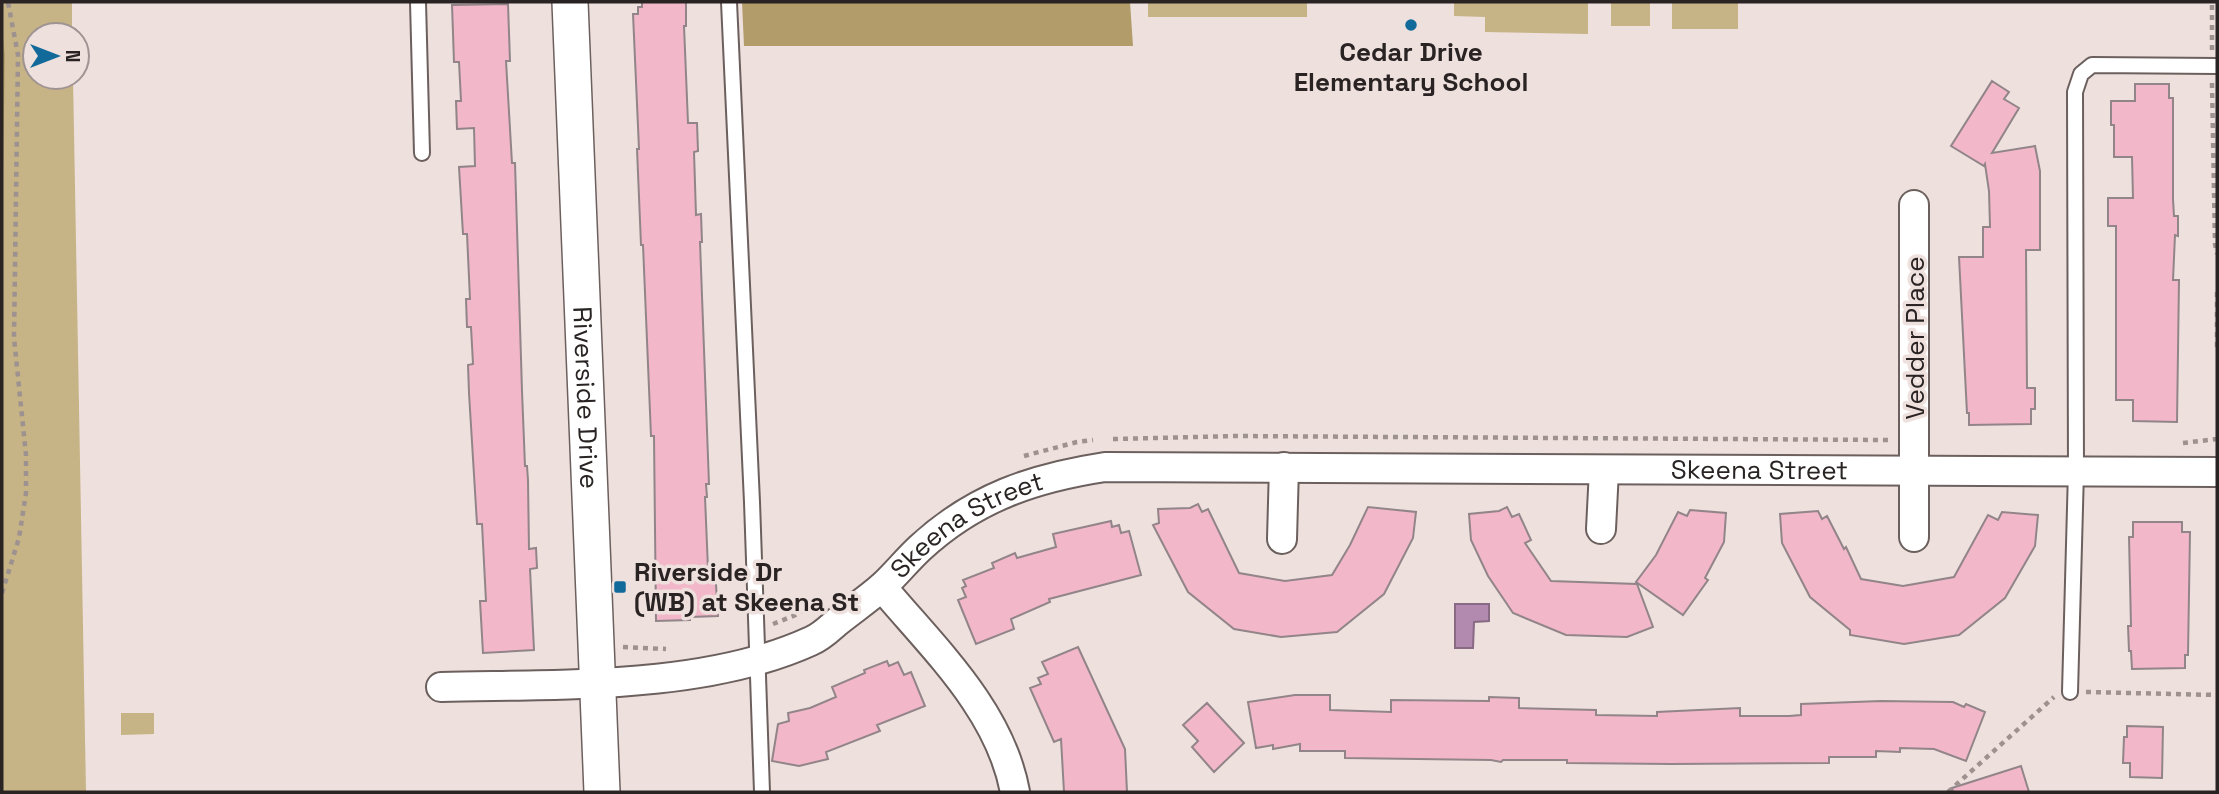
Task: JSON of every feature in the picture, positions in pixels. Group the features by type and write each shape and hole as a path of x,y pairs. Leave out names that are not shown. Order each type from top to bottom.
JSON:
{"street":[{"name":"Riverside Drive","path":"570,2 602,792"},
{"name":"Vedder Place","path":"1914,205 1916,471"},
{"name":"Skeena Street","path":"441,687 599,683 698,674 757,661 814,640 882,587 920,547 986,501 1049,477 1105,467 2217,472"},
{"path":"1282,539 1284,467"},
{"path":"1601,529 1604,470"},
{"path":"1914,537 1916,471"},
{"path":"882,587 982,708 1011,768 1015,792"}],"lane":[{"path":"418,2 422,153"},
{"path":"729,2 762,792"},
{"path":"2070,692 2076,471 2075,92 2081,74 2092,65 2215,66"}],"path":[{"path":"2,593 19,538 26,492 14,338 18,55 8,2"},
{"path":"2212,2 2217,254"},
{"path":"2217,292 2217,347"},
{"path":"1948,792 2055,695 2070,692 2217,695"}],"shaded area":[{"path":"2,2 72,2 72,21 21,21 21,91 73,91 86,792 2,792"},
{"path":"742,2 1130,2 1133,46 744,46"},
{"path":"1148,2 1307,2 1307,17 1148,17"},
{"path":"1454,2 1588,2 1588,34 1485,32 1485,17 1454,16"},
{"path":"1611,2 1650,2 1650,26 1611,26"},
{"path":"1672,2 1738,2 1738,29 1672,29"},
{"path":"2,31 5,55 2,228"},
{"path":"1455,604 1489,604 1489,621 1474,622 1473,648 1455,648"},
{"path":"121,713 154,713 154,734 121,735"}],"building":[{"path":"642,2 686,2 684,26 688,123 697,123 698,151 694,152 696,215 701,214 702,242 709,484 706,484 705,497 708,569 715,569 718,616 690,617 690,620 656,621 654,436 651,436 641,245 633,14 638,14 638,7 642,7"},
{"path":"508,4 510,61 506,61 512,163 515,163 529,549 536,548 537,568 530,569 534,650 483,653 480,601 486,601 482,524 477,524 468,365 473,364 471,327 467,327 466,299 470,299 467,234 463,234 459,167 475,166 474,128 457,129 456,101 461,101 459,62 454,62 452,5"},
{"path":"1992,81 2009,92 2004,99 2019,108 1992,153 2035,146 2040,171 2040,250 2026,250 2027,388 2035,388 2035,409 2031,409 2031,424 1969,425 1967,413 1959,257 1983,257 1983,227 1990,227 1989,191 1985,164 1984,166 1951,146"},
{"path":"2135,84 2169,84 2169,98 2173,98 2173,199 2174,216 2178,216 2178,236 2175,235 2173,280 2179,280 2177,422 2133,421 2133,400 2116,400 2116,226 2108,226 2108,198 2133,198 2132,157 2114,157 2111,101 2135,101"},
{"path":"1198,504 1202,512 1208,509 1239,573 1285,581 1332,575 1368,507 1416,512 1413,538 1384,594 1337,632 1281,637 1234,629 1188,592 1153,525 1159,523 1158,509 1190,508"},
{"path":"1507,507 1512,517 1519,514 1531,540 1525,543 1551,581 1637,584 1653,627 1627,637 1566,635 1513,613 1488,576 1471,540 1469,514 1499,511"},
{"path":"1690,510 1726,513 1724,542 1705,578 1708,580 1683,615 1636,582 1656,555 1678,512 1687,516"},
{"path":"1818,511 1822,519 1827,516 1861,579 1903,586 1954,577 1988,515 1998,520 2002,512 2038,515 2035,546 2005,598 1959,635 1904,644 1850,635 1850,630 1810,597 1782,543 1780,514"},
{"path":"1111,521 1112,527 1119,525 1121,533 1129,531 1141,575 1049,599 1050,602 1011,619 1014,629 976,644 958,600 966,597 962,588 966,586 963,580 994,568 992,563 1015,553 1017,558 1056,547 1053,534"},
{"path":"2133,522 2182,522 2182,532 2190,532 2188,655 2185,655 2185,668 2132,669 2128,626 2131,626 2129,537 2133,537"},
{"path":"1078,647 1125,749 1127,792 1064,792 1061,739 1054,742 1030,688 1041,684 1038,678 1048,674 1042,662"},
{"path":"887,661 889,666 898,662 904,675 911,672 925,706 877,725 880,731 826,752 828,759 799,766 772,761 778,724 789,721 788,713 810,708 836,697 832,687"},
{"path":"1295,695 1330,695 1330,710 1391,712 1391,700 1489,701 1489,697 1519,698 1519,708 1596,710 1596,715 1657,716 1657,712 1740,708 1740,716 1789,716 1801,715 1801,704 1881,701 1953,702 1985,712 1966,761 1934,749 1900,748 1900,752 1876,751 1876,757 1829,757 1829,763 1671,764 1345,758 1345,751 1300,751 1300,744 1273,749 1273,745 1256,748 1248,702"},
{"path":"1207,703 1244,743 1214,772 1192,747 1198,741 1183,725"},
{"path":"2127,726 2163,727 2162,778 2130,777 2130,763 2123,763"},
{"path":"2021,766 2029,792 1953,792 1952,788"}],"place":[{"name":"Cedar Drive Elementary School","path":"1411,25"},
{"name":"Riverside Dr (WB) at Skeena St","path":"620,587"}]}
